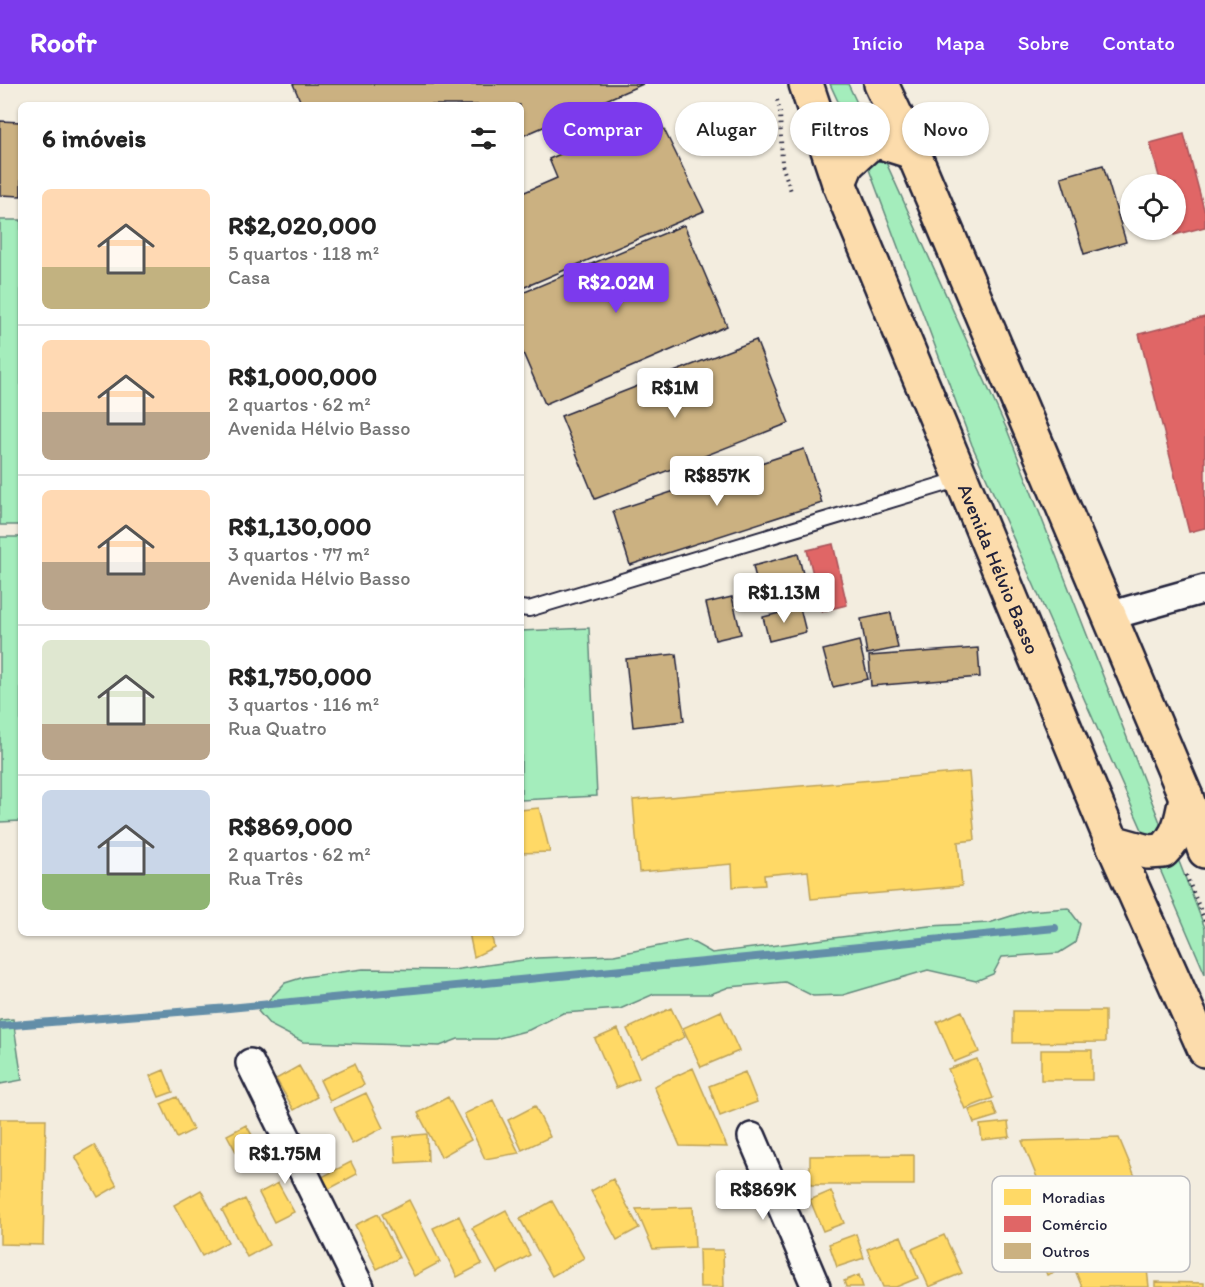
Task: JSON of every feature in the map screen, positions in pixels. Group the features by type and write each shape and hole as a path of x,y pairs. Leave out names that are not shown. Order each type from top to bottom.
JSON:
{"main road":[{"path":"881,84 902,129"},
{"name":"Avenida Hélvio Basso","path":"791,89 839,183 1112,842 1205,1050"},
{"path":"839,183 847,164 869,144 881,142 902,149"},
{"path":"915,156 1186,797 1205,851"},
{"path":"1112,842 1148,852 1163,851 1173,841 1186,797"}],"street":[{"path":"1109,616 1205,589"},
{"path":"250,1063 360,1287"},
{"path":"752,1137 816,1287"}],"lane":[{"path":"524,608 529,609 962,478"}],"path":[{"path":"791,89 780,111 782,165 791,191"}],"green space":[{"path":"830,84 848,84 857,102 838,102"},
{"path":"870,156 884,158 1008,432 1161,825 1161,834 1151,839 1143,832 972,445 867,164"},
{"path":"0,220 18,220 18,525 0,525"},
{"path":"0,537 18,537 18,821 0,822"},
{"path":"589,628 597,796 524,800 524,631"},
{"path":"1178,859 1205,928 1205,974 1159,867 1174,863"},
{"path":"1068,908 1080,924 1075,943 1059,953 1002,957 993,974 976,981 928,970 843,995 813,996 785,982 729,987 711,994 654,994 620,1009 563,1013 529,1030 495,1039 458,1039 440,1046 303,1042 270,1025 258,1011 285,983 304,977 363,969 453,970 537,958 614,955 689,940 712,953 929,926 989,923 1027,911"},
{"path":"13,1019 22,1080 0,1084 0,1020"}],"building: Moradias":[{"path":"969,772 975,840 958,842 962,886 811,899 808,871 764,875 765,885 733,887 732,864 639,872 633,800"},
{"path":"539,808 550,852 524,853 524,810"},
{"path":"470,936 492,936 494,947 474,957"},
{"path":"671,1008 685,1037 641,1058 627,1029"},
{"path":"721,1011 739,1051 701,1067 683,1028"},
{"path":"962,1011 979,1052 954,1062 937,1022"},
{"path":"1013,1011 1105,1011 1105,1042 1013,1043"},
{"path":"618,1029 639,1078 616,1088 595,1039"},
{"path":"1041,1050 1092,1050 1092,1080 1041,1080"},
{"path":"977,1059 993,1098 965,1109 948,1069"},
{"path":"354,1064 364,1085 330,1101 320,1080"},
{"path":"299,1066 317,1097 294,1110 276,1079"},
{"path":"693,1068 727,1147 680,1146 654,1086"},
{"path":"164,1070 173,1092 159,1097 150,1076"},
{"path":"745,1072 757,1102 720,1116 709,1086"},
{"path":"366,1093 383,1128 352,1144 334,1108"},
{"path":"177,1097 193,1130 177,1138 161,1104"},
{"path":"448,1097 471,1140 441,1157 418,1113"},
{"path":"493,1100 519,1153 485,1159 464,1114"},
{"path":"992,1102 997,1116 974,1123 969,1110"},
{"path":"535,1106 550,1137 522,1150 508,1120"},
{"path":"0,1119 46,1119 43,1245 0,1244"},
{"path":"1008,1122 1010,1137 982,1140 980,1125"},
{"path":"246,1125 259,1147 239,1157 227,1135"},
{"path":"427,1134 428,1161 396,1163 394,1137"},
{"path":"1119,1138 1135,1176 1036,1176 1022,1141"},
{"path":"94,1145 117,1186 98,1197 75,1156"},
{"path":"914,1155 914,1185 810,1185 810,1156"},
{"path":"351,1162 357,1174 329,1189 322,1177"},
{"path":"613,1179 639,1228 617,1240 591,1191"},
{"path":"278,1183 294,1212 274,1222 259,1193"},
{"path":"201,1190 228,1242 202,1256 174,1205"},
{"path":"831,1191 844,1223 823,1231 810,1200"},
{"path":"245,1199 269,1245 247,1257 222,1210"},
{"path":"409,1200 440,1262 414,1276 382,1214"},
{"path":"552,1201 584,1258 552,1276 520,1219"},
{"path":"693,1207 695,1247 653,1249 636,1209"},
{"path":"506,1210 530,1255 497,1273 472,1228"},
{"path":"378,1214 399,1258 377,1269 355,1225"},
{"path":"459,1216 482,1264 457,1277 433,1228"},
{"path":"856,1234 864,1258 837,1267 829,1244"},
{"path":"944,1235 962,1273 929,1287 912,1249"},
{"path":"901,1236 918,1278 896,1287 883,1287 867,1249"},
{"path":"699,1250 723,1250 724,1287 700,1287"},
{"path":"1076,1272 1147,1272 1149,1287 1082,1287"},
{"path":"859,1275 863,1287 846,1287 844,1281"},
{"path":"1155,1282 1204,1283 1204,1287 1155,1287"}],"building: Comércio":[{"path":"1184,134 1205,213 1205,227 1186,232 1186,174 1158,174 1150,143"},
{"path":"1205,317 1205,528 1189,532 1139,334"},
{"path":"833,544 847,605 822,611 807,550"}],"building: Outros":[{"path":"293,84 643,84 601,102 542,102 542,128 524,135 524,102 301,102"},
{"path":"0,121 18,122 18,196 0,195"},
{"path":"663,127 675,156 677,156 704,211 524,287 524,192 557,178 549,159 556,156 663,156"},
{"path":"1103,165 1120,222 1120,240 1126,242 1084,254 1061,177"},
{"path":"684,225 727,326 545,404 524,355 524,292"},
{"path":"756,340 789,423 595,499 561,416"},
{"path":"804,449 822,503 630,565 613,511"},
{"path":"798,554 808,593 762,604 753,566"},
{"path":"732,597 741,634 715,640 706,603"},
{"path":"800,608 806,632 769,641 763,617"},
{"path":"891,613 898,648 867,654 861,619"},
{"path":"859,641 868,679 833,687 823,650"},
{"path":"978,648 980,677 871,686 869,656"},
{"path":"676,654 684,721 633,727 626,659"}],"waterway":[{"path":"0,1026 229,1008 1055,928"}]}
